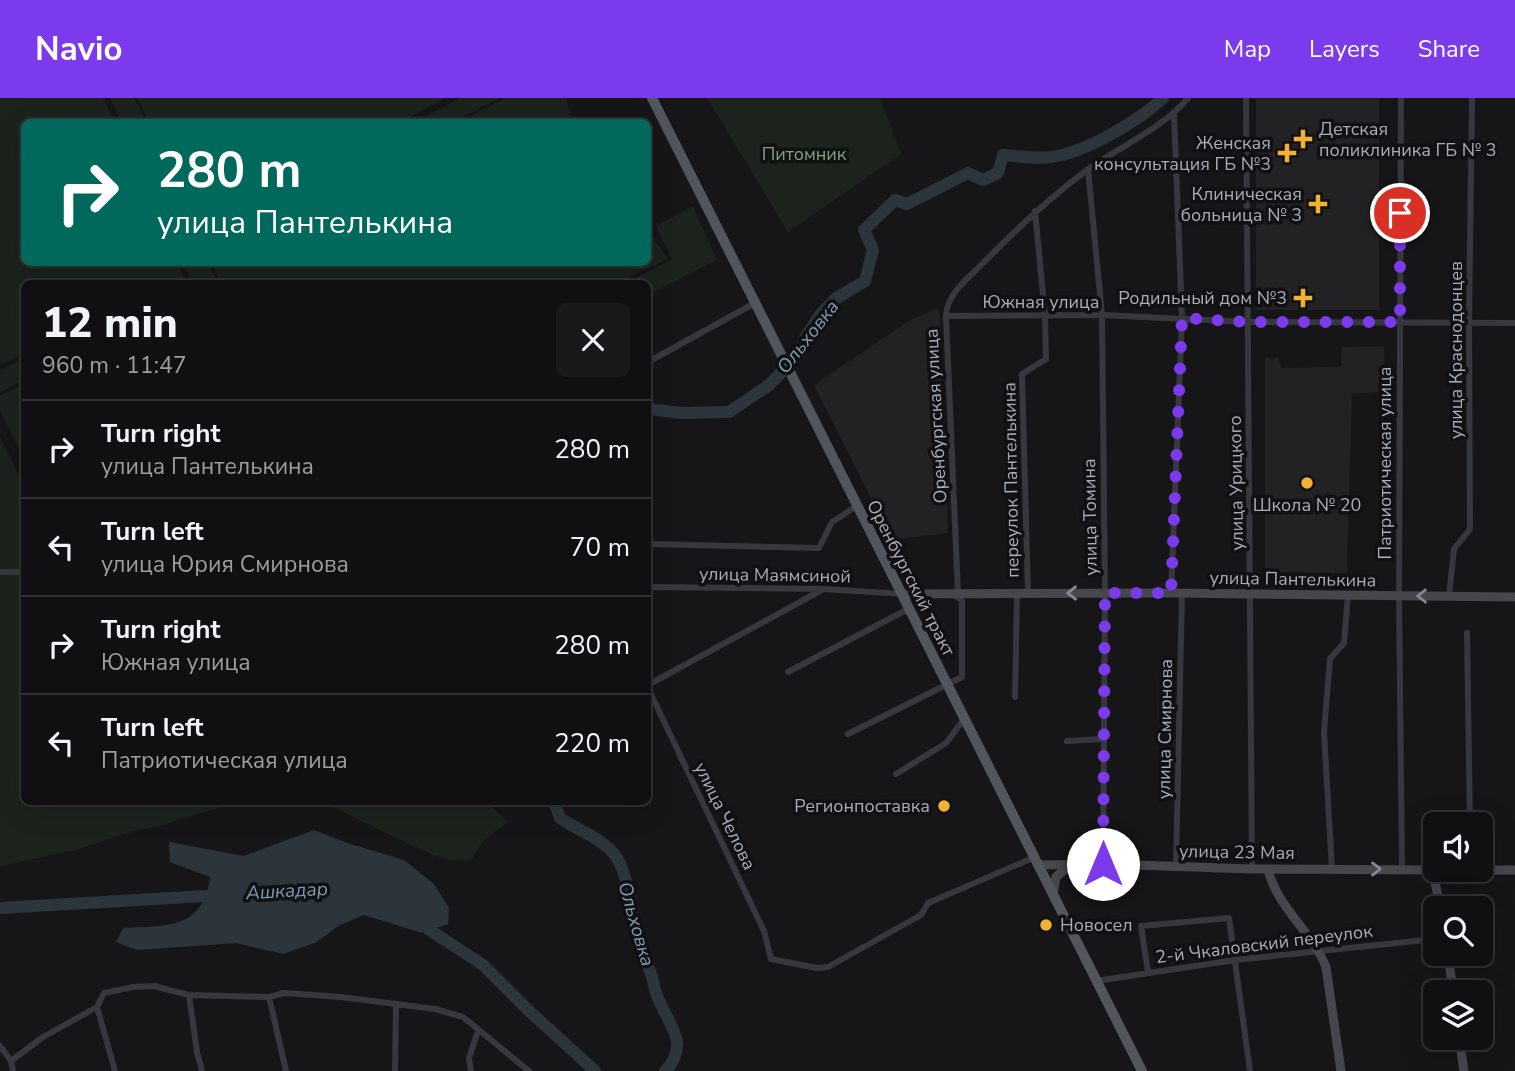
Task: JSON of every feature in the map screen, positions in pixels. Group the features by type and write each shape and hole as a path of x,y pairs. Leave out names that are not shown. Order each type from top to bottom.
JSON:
{"main road":[{"name":"Оренбургский тракт","path":"652,98 1142,1071"},
{"name":"улица Пантелькина","path":"903,594 1182,593 1515,597"},
{"name":"улица 23 Мая","path":"1037,861 1252,869 1423,870"},
{"path":"1053,895 1056,877 1072,864"},
{"path":"1268,869 1274,887 1319,952 1326,967 1341,1071"},
{"path":"1493,870 1515,870"},
{"path":"1461,1050 1464,1071"}],"street":[{"name":"Оренбургская улица","path":"946,683 962,677 962,601 956,594 946,316 948,305 957,289 1035,211 1088,170 1174,114 1188,98"},
{"name":"улица Урицкого","path":"1246,98 1252,869"},
{"name":"Патриотическая улица","path":"1401,98 1399,596 1402,870"},
{"name":"улица Краснодонцев","path":"1449,596 1454,549 1470,529 1472,98"},
{"path":"1171,593 1182,318 1174,114"},
{"name":"улица Томина","path":"1088,170 1102,315 1105,593 1103,864"},
{"name":"переулок Пантелькина","path":"1028,594 1022,374 1046,359 1045,316 1035,211"},
{"path":"651,360 755,303"},
{"name":"Южная улица","path":"946,316 1102,315 1247,322 1515,323"},
{"path":"651,544 819,548 832,522 857,506"},
{"path":"0,572 21,572"},
{"name":"улица Маямсиной","path":"651,587 824,589 903,594"},
{"path":"651,685 824,589"},
{"name":"улица Смирнова","path":"1176,866 1182,593"},
{"name":"переулок Пантелькина","path":"1015,697 1017,594"},
{"path":"1332,869 1324,732 1330,659 1344,643 1348,595"},
{"path":"788,672 910,608"},
{"path":"1467,633 1470,812"},
{"path":"848,734 946,683"},
{"name":"улица Челова","path":"651,693 764,931 771,959 817,968 828,967 921,915 928,903 1037,861"},
{"path":"896,774 946,743 964,719"},
{"path":"1067,741 1102,739"},
{"path":"1148,972 1141,926 1229,918 1250,1071"},
{"name":"2-й Чкаловский переулок","path":"1096,981 1235,960 1423,940"},
{"path":"11,1061 43,1037 97,1007 104,993 154,986 189,995 269,997 284,993 435,1009 463,1017 529,1071"},
{"path":"189,995 202,1071"},
{"path":"269,997 286,1071"},
{"path":"395,1071 396,1005"},
{"path":"97,1007 115,1071"},
{"path":"471,1071 469,1058 478,1031"},
{"path":"0,1046 11,1061 13,1071"}],"shaded area":[{"name":"Клиническая больница № 3","path":"1256,98 1379,98 1379,310 1256,310"},
{"path":"939,308 948,533 888,540 869,500 871,498 814,385 912,319"},
{"name":"Школа № 20","path":"1384,346 1385,391 1352,394 1347,573 1265,572 1265,358 1279,358 1281,368 1341,367 1342,347"}],"green space":[{"path":"0,98 103,98 113,119 21,119 21,266 178,266 185,280 21,280 21,355 0,365"},
{"path":"110,98 134,98 144,119 120,119"},
{"path":"137,98 446,98 406,119 148,119"},
{"path":"461,98 499,98 459,119 421,119"},
{"path":"505,98 566,98 571,119 465,119"},
{"name":"Питомник","path":"707,98 880,98 901,154 788,232"},
{"path":"693,206 717,260 651,293 651,280 632,280 672,259 656,226"},
{"path":"651,234 668,259 622,280 220,280 212,266 651,266"},
{"path":"185,266 210,266 217,280 186,280 190,278"},
{"path":"21,360 21,382 0,392 0,370"},
{"path":"21,386 21,453 0,410 0,396"},
{"path":"0,436 21,481 21,805 228,805 76,850 0,866"},
{"path":"326,805 490,805 508,822 484,840 471,860 452,861 433,855"}],"water":[{"path":"314,830 404,860 434,884 449,908 448,924 422,933 364,915 340,925 315,943 283,954 236,943 137,950 116,942 123,928 168,925 191,915 200,907 210,877 170,862 169,842 244,856"}],"waterway":[{"name":"Ольховка","path":"651,409 682,413 729,412 769,385 800,353 805,338 820,315 835,299 865,281 873,250 864,230 895,200 907,204 968,173 983,180 998,173 1003,155 1052,157 1085,147 1128,125 1163,98"},
{"name":"Ольховка","path":"555,805 560,818 602,843 614,854 624,873 641,951 676,1038 676,1054 665,1071"},
{"name":"Ашкадар","path":"0,908 223,895"},
{"name":"Ашкадар","path":"419,923 483,965 595,1071"}],"place":[{"name":"Детская поликлиника ГБ № 3","path":"1303,139"},
{"name":"Женская консультация ГБ №3","path":"1287,153"},
{"name":"Клиническая больница № 3","path":"1318,204"},
{"name":"Родильный дом №3","path":"1303,298"},
{"name":"Школа № 20","path":"1307,483"},
{"name":"Регионпоставка","path":"944,806"},
{"name":"Новосел","path":"1046,925"}],"route":[{"path":"1103,864 1105,593 1171,593 1182,318 1247,322 1400,322 1400,213"}]}
